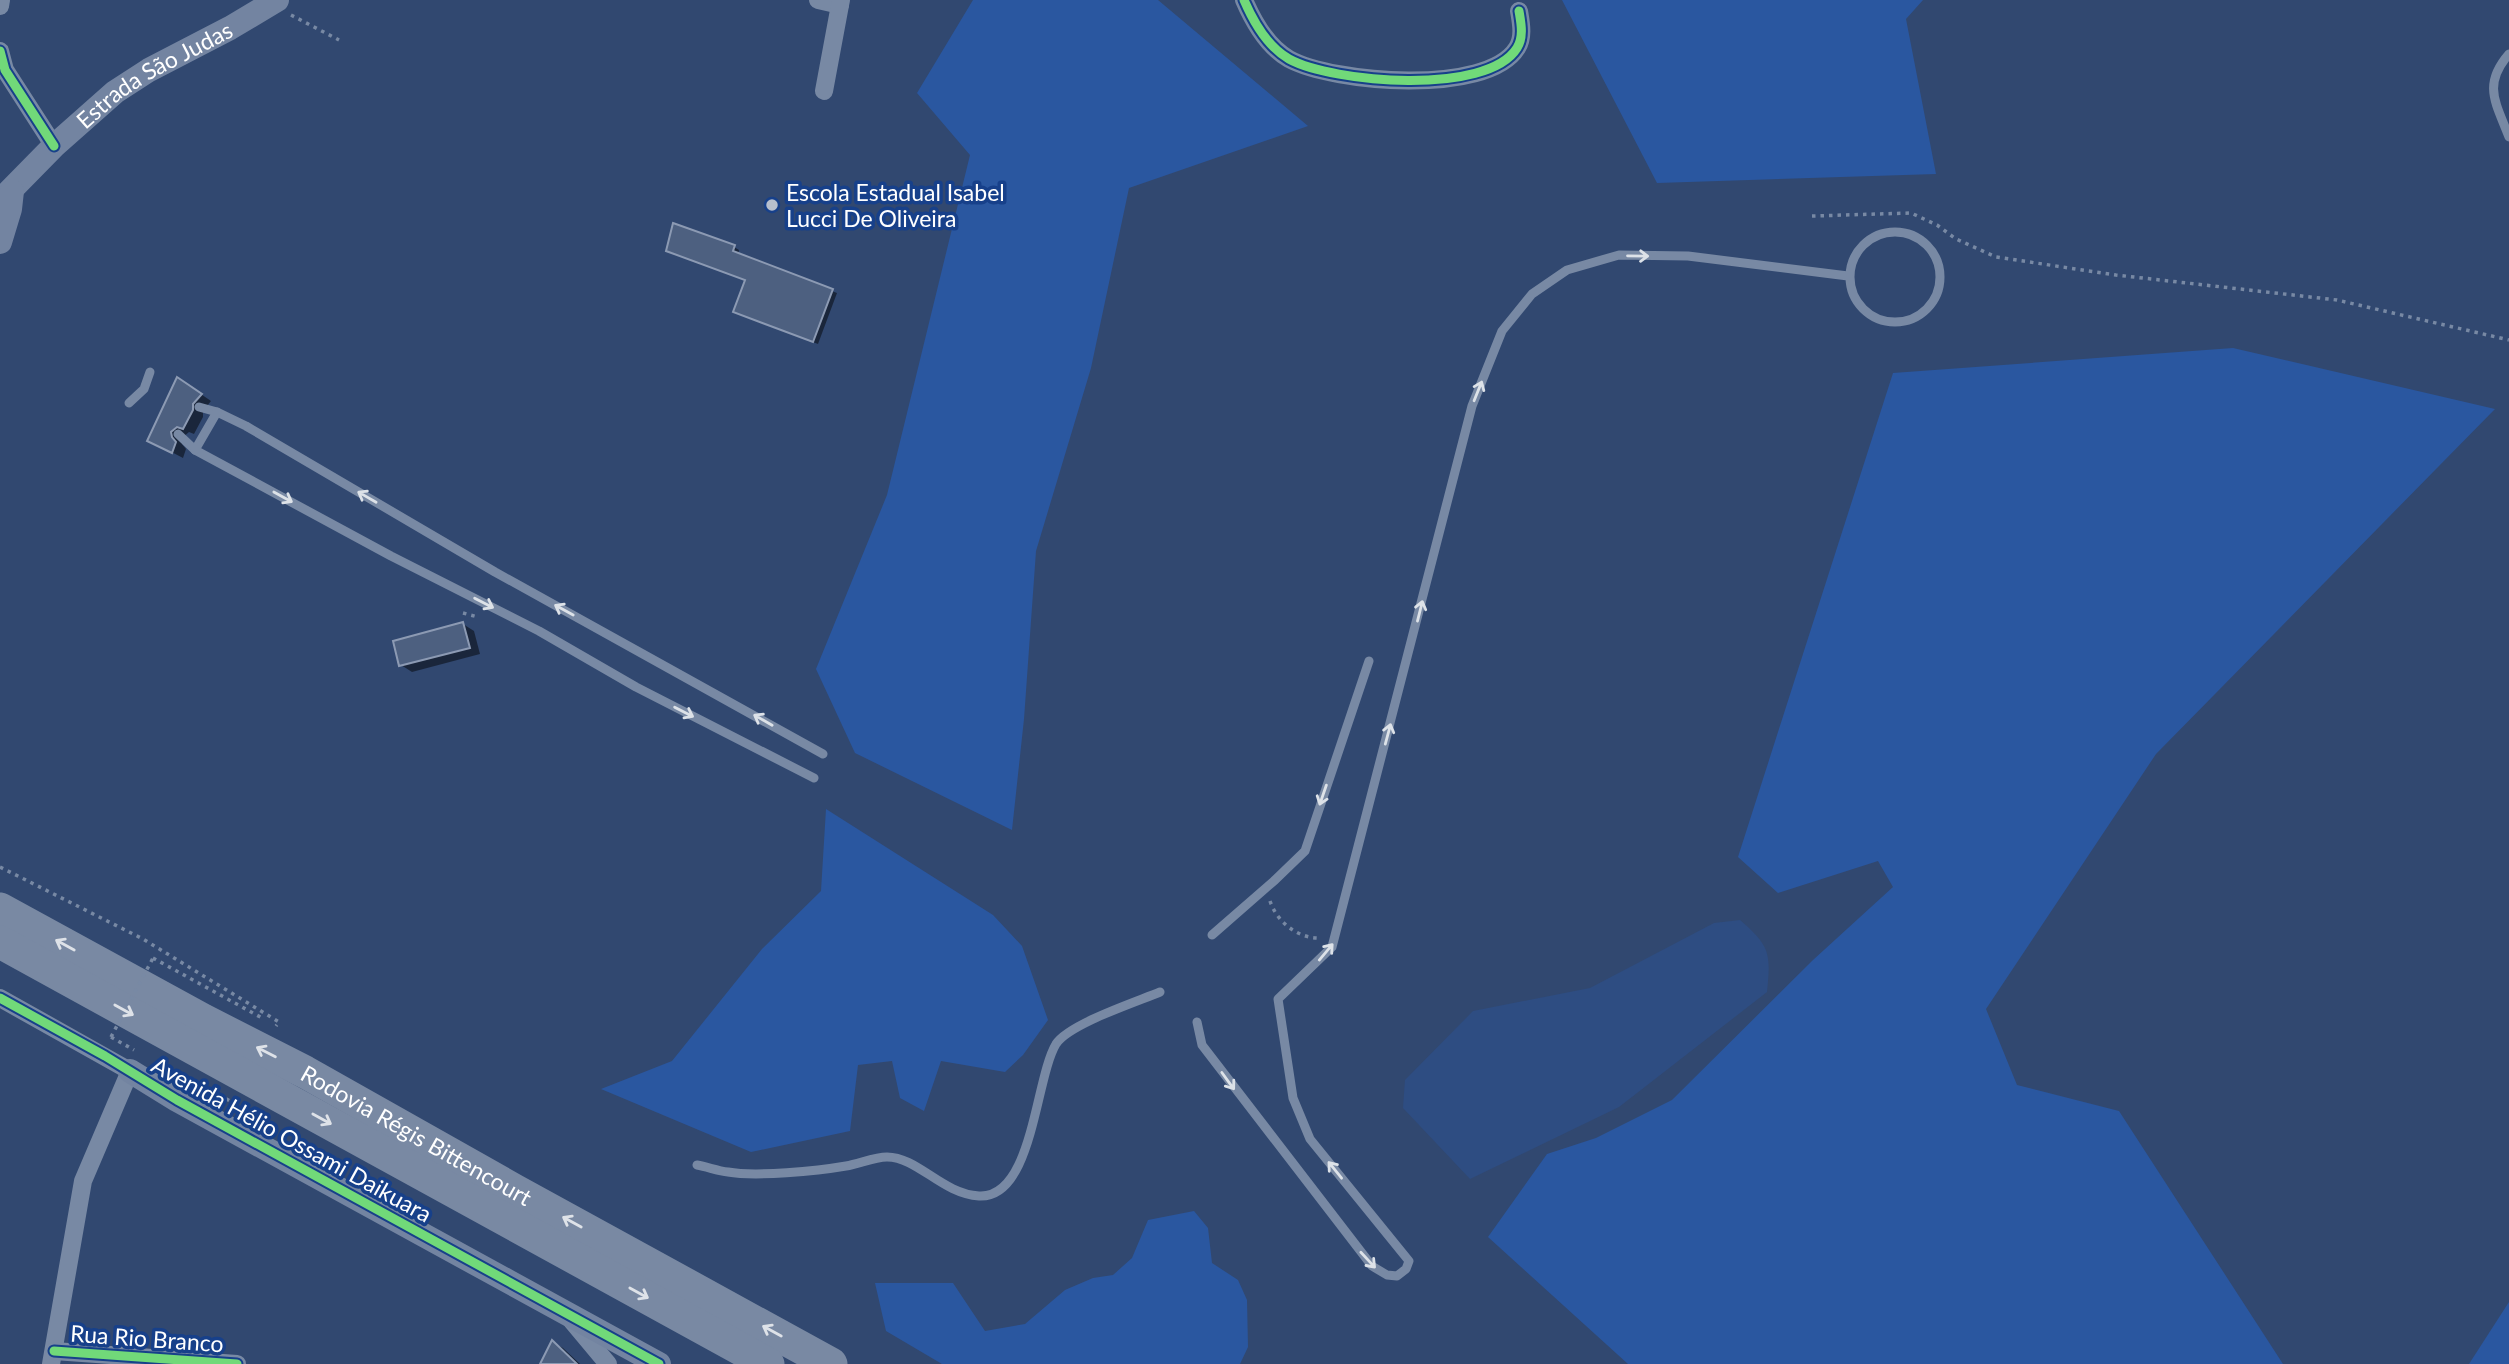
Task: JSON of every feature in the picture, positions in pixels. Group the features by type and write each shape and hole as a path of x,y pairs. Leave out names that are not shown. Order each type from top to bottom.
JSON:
{"highway":[{"name":"Rodovia Régis Bittencourt","path":"0,909 203,1020 305,1072 831,1364"},
{"name":"Rodovia Régis Bittencourt","path":"0,942 768,1364"}],"street":[{"path":"0,6 1,0"},
{"path":"818,0 841,3 824,91"},
{"path":"1244,0 1265,37 1287,58 1316,71 1406,80 1457,79 1491,70 1506,61 1518,46 1522,27 1519,11"},
{"name":"Estrada São Judas","path":"0,242 10,209 6,196 54,146 115,92 149,70 274,2"},
{"path":"0,51 5,70 54,146"},
{"name":"Avenida Hélio Ossami Daikuara","path":"2,1004 130,1071 177,1100 659,1364"},
{"path":"53,1358 83,1181 130,1071"},
{"path":"566,1313 608,1364"},
{"name":"Rua Rio Branco","path":"53,1358 237,1364"}],"lane":[{"path":"2509,54 2497,67 2493,81 2494,98 2509,138"},
{"path":"1883,232 1905,232 1924,242 1937,259 1941,281 1933,303 1915,319 1892,323 1870,316 1854,299 1849,276 1851,261 1863,243 1883,232"},
{"path":"1197,1022 1202,1045 1372,1266 1387,1275 1397,1276 1406,1269 1409,1261 1310,1139 1293,1098 1278,999 1332,947 1472,406 1502,331 1532,294 1567,270 1619,255 1688,256 1849,276"},
{"path":"129,403 144,389 150,372"},
{"path":"199,407 217,412 246,426 495,572 823,754"},
{"path":"195,450 217,412"},
{"path":"177,434 195,450 391,556 539,631 636,687 814,778"},
{"path":"1212,935 1305,851 1369,661"},
{"path":"697,1165 730,1173 774,1172 844,1166 888,1157 915,1165 946,1188 978,1196 995,1195 1013,1178 1028,1139 1048,1065 1057,1043 1079,1025 1160,992"}],"path":[{"path":"274,2 339,40"},
{"path":"1812,216 1911,213 1937,225 1956,239 1996,257 2116,275 2337,300 2509,341"},
{"path":"0,867 143,939 279,1021 276,1026 153,958 111,1037"},
{"path":"1265,889 1275,914 1292,930 1310,939 1335,938"}],"shaded area":[{"path":"973,0 1158,0 1308,126 1129,188 1091,368 1036,551 1024,719 1012,830 855,753 816,669 887,495 970,155 917,93"},
{"path":"1562,0 1923,0 1906,19 1936,174 1657,183"},
{"path":"2233,348 2495,409 2156,754 1986,1009 2017,1085 2119,1111 2283,1364 1628,1364 1488,1237 1547,1154 1596,1138 1672,1100 1813,960 1893,887 1878,861 1778,893 1738,857 1893,373"},
{"path":"826,809 993,915 1022,946 1048,1020 1023,1055 1005,1072 941,1061 924,1111 900,1098 892,1061 858,1065 850,1131 751,1152 601,1089 672,1061 762,949 821,891"},
{"path":"1740,920 1763,944 1766,951 1769,968 1767,992 1619,1107 1470,1179 1403,1108 1405,1080 1473,1011 1590,988 1714,923"},
{"path":"1194,1211 1208,1228 1212,1263 1238,1280 1247,1300 1248,1347 1240,1364 942,1364 886,1331 875,1283 953,1283 985,1331 1025,1324 1065,1290 1093,1278 1113,1275 1132,1258 1148,1220"},
{"path":"2509,1302 2509,1364 2469,1364"}],"building":[{"path":"673,223 735,245 733,251 833,289 813,342 733,312 745,280 666,251"},
{"path":"177,377 202,394 193,404 193,410 183,429 177,427 171,432 176,442 172,453 147,441"},
{"path":"463,622 470,648 399,666 393,641"},
{"path":"552,1340 577,1364 540,1364"}],"cycle path":[{"path":"1244,0 1262,33 1274,48 1289,59 1339,74 1373,79 1443,79 1475,73 1500,63 1517,48 1521,39 1519,11"},
{"path":"0,51 5,70 54,146"},
{"path":"0,998 105,1056 177,1100 659,1364"},
{"path":"54,1351 237,1364"}],"place":[{"name":"Escola Estadual Isabel Lucci De Oliveira","path":"772,205"}]}
